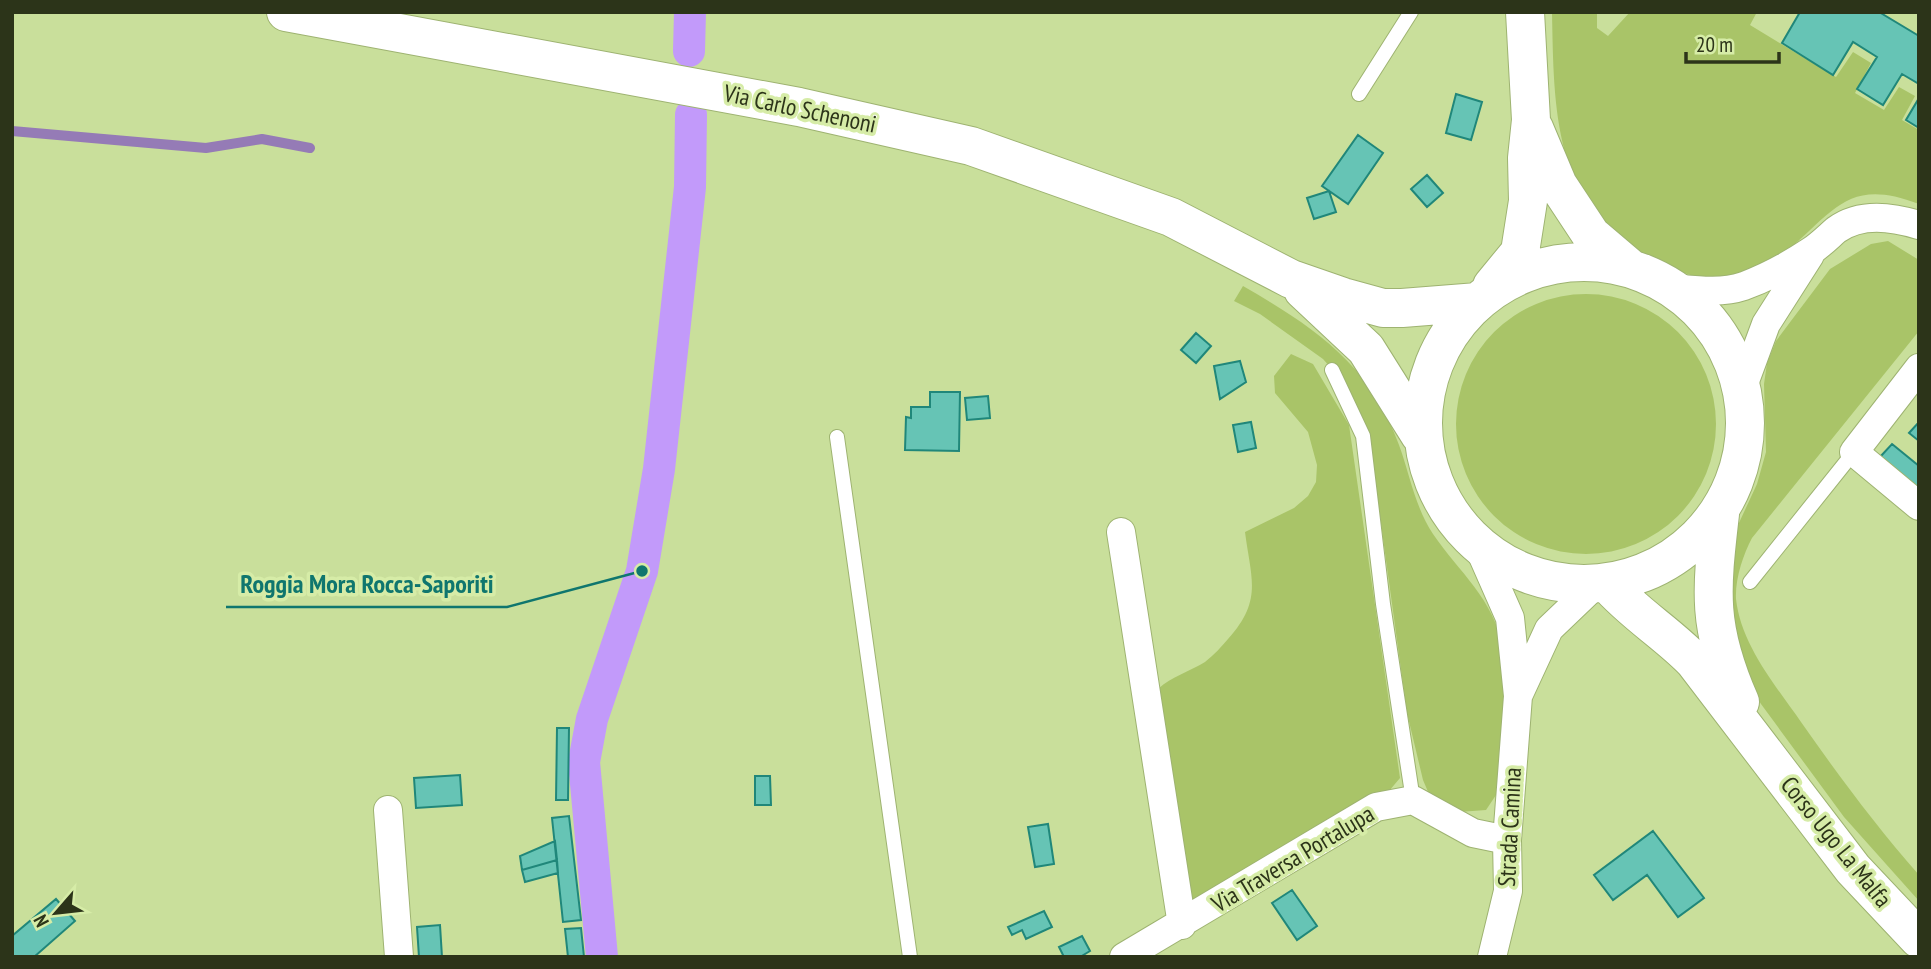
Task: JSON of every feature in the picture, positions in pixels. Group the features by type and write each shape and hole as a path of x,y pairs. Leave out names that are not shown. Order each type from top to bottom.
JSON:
{"main road":[{"name":"Via Carlo Schenoni","path":"286,12 799,107 971,146 1171,217 1291,279"},
{"path":"1420,435 1423,393 1436,353 1520,252 1528,201 1527,158 1531,120 1525,12"},
{"path":"1531,120 1558,185 1591,235 1633,270"},
{"path":"1601,262 1633,270 1670,288 1709,323 1735,369 1742,389 1746,422 1742,455 1720,514 1693,546 1659,570 1601,584 1539,577 1519,569 1477,543 1456,519 1433,476 1420,435 1366,349 1291,279 1383,308 1481,298 1530,271 1555,263 1601,262"},
{"name":"Corso Ugo La Malfa","path":"1720,514 1712,588 1717,636 1731,680 1758,742"},
{"name":"Corso Ugo La Malfa","path":"1601,584 1673,639 1758,742 1853,869 1919,939"}],"street":[{"path":"1670,288 1714,291 1742,287 1773,274 1814,250 1839,228 1862,219 1888,217 1919,225"},
{"path":"1742,389 1766,324 1814,250"},
{"path":"1919,368 1854,452 1919,506"},
{"path":"1121,532 1182,925"},
{"path":"1477,543 1510,618 1518,696"},
{"path":"1518,696 1549,629 1601,584"},
{"name":"Strada Camina","path":"1492,957 1508,891 1507,840 1518,696"},
{"path":"1413,800 1473,832 1507,840"},
{"name":"Via Traversa Portalupa","path":"1124,957 1182,925 1376,807 1413,800"},
{"path":"388,810 398,957"}],"lane":[{"path":"1359,94 1411,12"},
{"path":"1332,370 1363,436 1383,604 1413,800"},
{"path":"837,437 910,957"},
{"path":"1750,582 1854,452"}],"green space":[{"path":"1552,12 1597,12 1597,28 1608,36 1630,12 1757,12 1750,25 1836,77 1853,52 1871,63 1855,93 1884,110 1899,87 1915,96 1902,120 1919,130 1919,204 1876,194 1859,196 1831,211 1780,256 1730,280 1693,276 1658,263 1623,242 1597,217 1579,188 1566,157 1559,123"},
{"path":"1888,241 1919,260 1919,331 1752,538 1740,567 1736,599 1739,616 1752,649 1771,679 1858,800 1919,875 1919,901 1844,817 1761,704 1744,676 1725,588 1738,525 1757,484 1766,452 1764,384 1767,363 1776,341 1830,269 1871,244"},
{"path":"1243,286 1316,333 1356,370 1387,417 1427,524 1484,600 1492,615 1502,647 1505,702 1496,795 1486,810 1459,812 1429,794 1423,780 1407,713 1369,436 1339,377 1323,359 1260,314 1234,301"},
{"path":"1586,294 1611,296 1636,304 1658,316 1678,332 1694,352 1706,374 1714,399 1714,449 1706,474 1694,496 1678,516 1658,532 1636,544 1611,552 1586,554 1561,552 1536,544 1514,532 1494,516 1478,496 1466,474 1458,449 1456,424 1458,399 1466,374 1478,352 1494,332 1514,316 1536,304 1561,296"},
{"path":"1291,354 1313,364 1349,425 1400,778 1389,791 1191,905 1158,689 1208,659 1239,625 1246,612 1252,588 1245,532 1294,508 1308,496 1316,482 1317,465 1308,432 1275,393 1274,376"}],"building":[{"path":"1800,12 1879,12 1919,36 1919,84 1902,74 1883,105 1857,89 1877,57 1853,42 1833,75 1782,43"},
{"path":"1456,94 1482,102 1471,140 1446,133"},
{"path":"1919,98 1919,128 1906,120"},
{"path":"1358,135 1383,153 1348,204 1322,186"},
{"path":"1427,175 1443,193 1427,207 1411,189"},
{"path":"1329,191 1336,212 1314,219 1307,198"},
{"path":"1196,333 1211,346 1196,363 1181,350"},
{"path":"1240,361 1246,382 1220,399 1214,366"},
{"path":"930,392 960,392 959,451 905,450 906,417 911,418 911,407 930,407"},
{"path":"988,396 990,418 967,420 965,398"},
{"path":"1251,422 1256,448 1238,452 1233,425"},
{"path":"1919,422 1919,441 1909,433"},
{"path":"1892,444 1919,466 1919,490 1880,457"},
{"path":"557,728 569,728 568,800 556,800"},
{"path":"460,775 462,805 416,808 414,778"},
{"path":"755,776 770,776 771,805 755,805"},
{"path":"569,816 581,920 563,922 552,818"},
{"path":"1048,824 1054,864 1035,867 1028,827"},
{"path":"1653,831 1704,898 1678,917 1647,875 1613,900 1594,875"},
{"path":"555,841 557,860 522,870 520,856"},
{"path":"557,860 558,873 525,882 522,870"},
{"path":"1292,890 1317,926 1297,940 1272,903"},
{"path":"56,899 75,921 34,957 12,957 12,936"},
{"path":"1044,911 1052,927 1026,939 1022,930 1012,935 1008,927"},
{"path":"440,925 442,957 419,957 417,927"},
{"path":"581,928 584,957 568,957 565,929"},
{"path":"1082,936 1090,951 1080,957 1064,957 1059,947"}],"waterway":[{"path":"689,51 690,12"},
{"path":"602,957 584,762 592,719 642,571 659,469 690,187 691,115"},
{"path":"12,131 206,148 262,139 310,148"}],"place":[{"name":"Roggia Mora Rocca-Saporiti","path":"642,571"}]}
